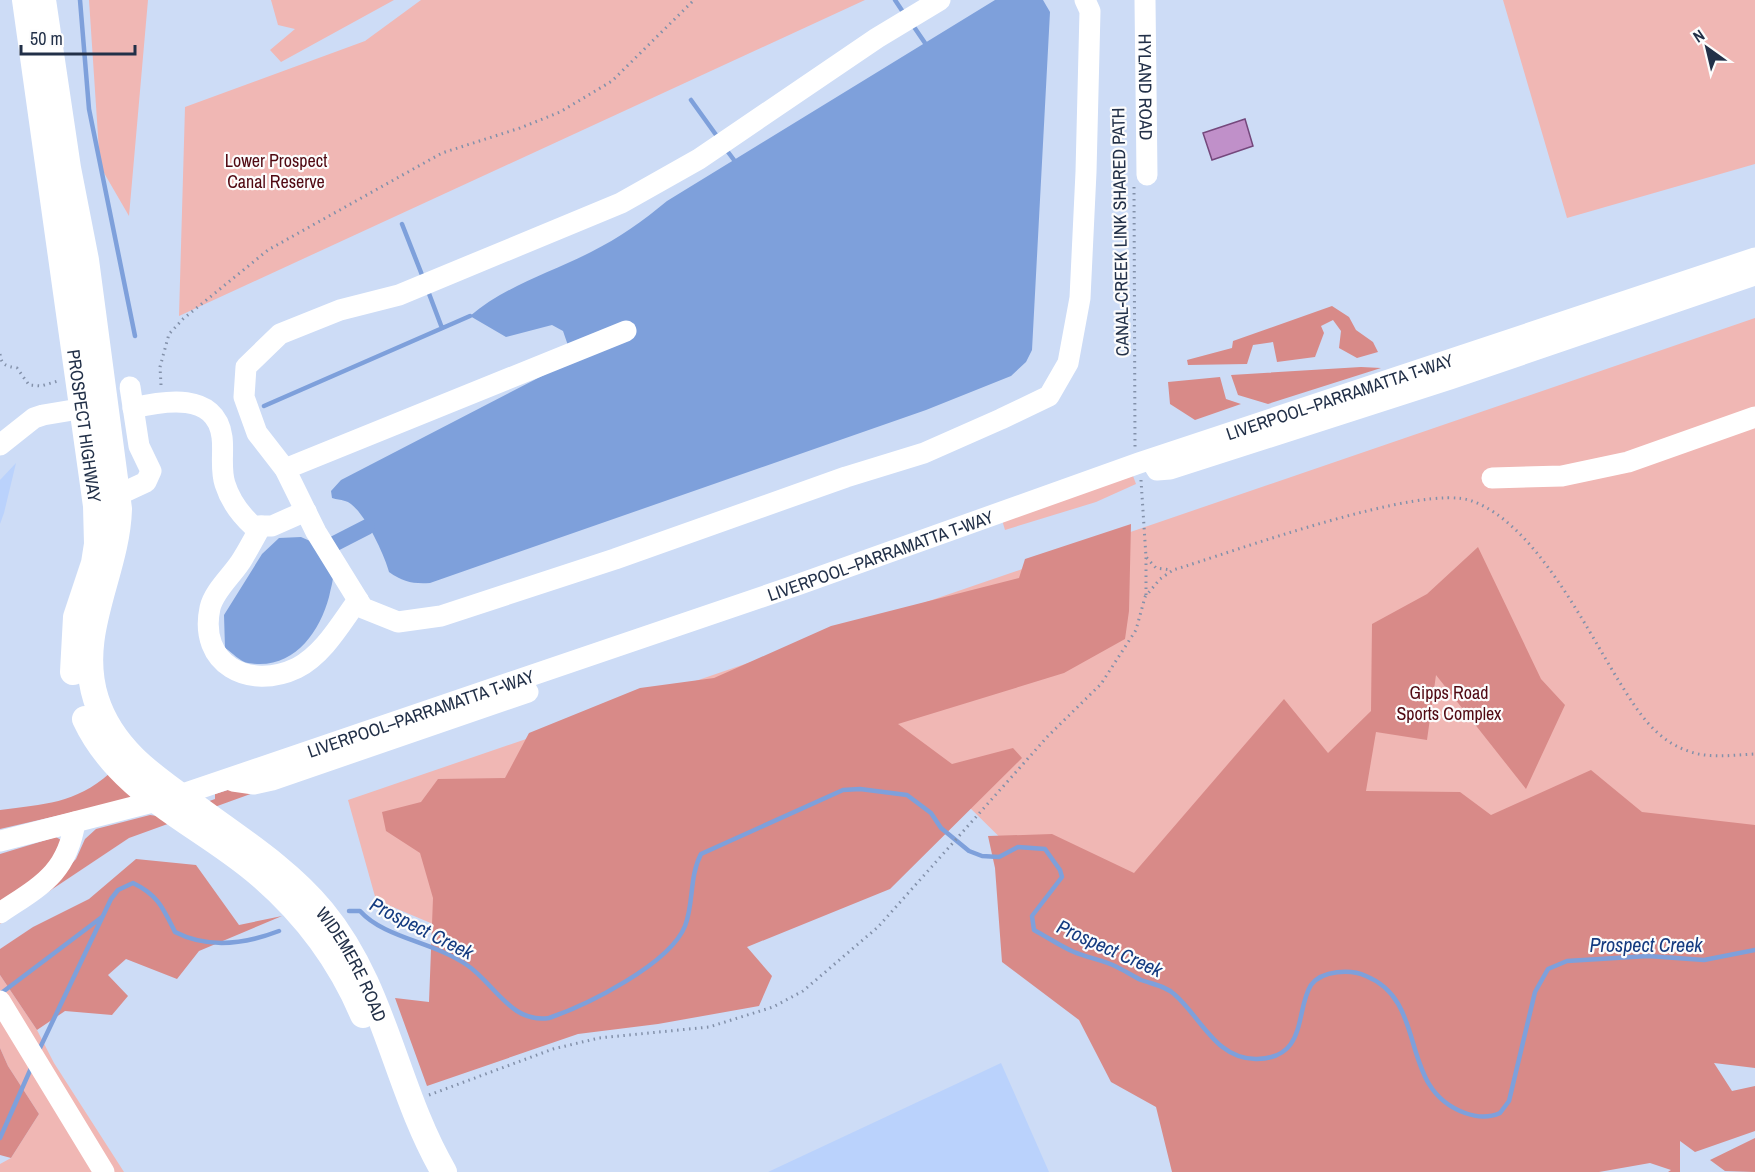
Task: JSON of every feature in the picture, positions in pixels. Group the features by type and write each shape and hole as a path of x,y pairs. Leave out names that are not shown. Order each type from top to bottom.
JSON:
{"main road":[{"name":"PROSPECT HIGHWAY","path":"25,0 98,533 94,563 74,628 73,660 76,686 84,715 106,755 134,784 177,805"},
{"name":"PROSPECT HIGHWAY","path":"43,0 118,495 119,522 115,549 91,635 89,652 94,689 100,711 123,748 177,805"},
{"name":"WIDEMERE ROAD","path":"177,805 223,837 252,869 321,910 345,942 403,1130 424,1172"},
{"name":"WIDEMERE ROAD","path":"362,992 415,1116 444,1172"}],"street":[{"path":"940,0 877,38 699,159 621,203 399,295 340,310 280,334 246,367 244,397 257,434 285,469 306,511 363,608 398,622 441,616 615,559 846,477 924,453 1049,396 1068,363 1080,298 1090,56 1090,11 1085,0"},
{"name":"HYLAND ROAD","path":"1140,176 1145,0"},
{"name":"LIVERPOOL–PARRAMATTA T-WAY","path":"0,841 75,822 177,805 228,778 797,585 1143,455 1755,258"},
{"path":"1143,455 1157,470 1170,469 1450,379 1755,275"},
{"path":"285,469 626,331"},
{"path":"118,495 146,482 151,471 139,446 130,387"},
{"path":"133,408 170,400 186,400 206,411 217,422 222,436 225,484 241,515 253,526 272,526 306,511"},
{"path":"0,445 34,418 54,412 106,405"},
{"path":"1492,478 1562,476 1628,462 1755,417"},
{"path":"261,526 243,559 211,604 207,638 220,660 251,677 276,675 298,667 324,646 358,600"},
{"path":"0,913 60,869 72,843 75,822"},
{"path":"0,1001 104,1172"}],"path":[{"path":"155,388 161,384 160,367 169,334 191,311 268,250 442,153 520,128 577,102 612,81 694,0"},
{"name":"CANAL-CREEK LINK SHARED PATH","path":"1140,176 1143,455"},
{"path":"0,354 1,361 5,365 17,368 29,385 56,381"},
{"path":"421,1098 553,1049 599,1038 709,1027 773,1007 803,991 840,962 878,927 1048,736 1101,684 1136,630 1145,597 1146,557 1142,484"},
{"path":"1145,597 1160,579 1173,570 1303,529 1408,503 1441,498 1472,500 1512,525 1539,555 1647,724 1686,751 1710,757 1755,754"},
{"path":"1146,557 1156,568 1173,570"}],"shaded area":[{"path":"995,0 1043,0 1050,12 1032,350 1026,362 1011,376 926,410 430,583 408,582 389,572 378,544 365,521 352,505 332,498 331,491 341,480 573,360 563,331 552,325 506,337 470,316 513,288 611,241 667,201"},
{"path":"1332,306 1349,317 1356,330 1373,342 1378,352 1357,358 1339,348 1341,331 1333,320 1321,326 1324,333 1315,357 1277,362 1273,342 1253,345 1247,364 1188,365 1187,360 1232,348 1233,341"},
{"path":"1361,367 1381,368 1268,404 1238,395 1231,375"},
{"path":"1220,377 1226,399 1241,404 1195,420 1170,404 1168,382"},
{"path":"16,463 4,513 0,524 0,480"},
{"path":"1131,524 1129,611 1125,639 1064,673 898,724 952,764 1013,748 1022,758 890,889 747,947 772,976 759,1006 658,1024 578,1034 427,1086 395,998 429,1002 433,898 420,853 386,831 382,812 421,802 438,779 505,778 529,733 640,688 714,678 831,626 1019,578 1025,559"},
{"path":"301,537 326,548 332,564 334,574 324,611 311,636 290,655 264,664 245,662 225,648 224,615 262,554 279,538"},
{"path":"1478,547 1541,679 1565,705 1526,789 1436,675 1427,740 1376,732 1366,791 1460,792 1491,815 1591,770 1642,812 1755,825 1755,1068 1714,1063 1732,1091 1755,1086 1755,1131 1695,1152 1680,1141 1680,1172 1668,1172 1671,1170 1650,1163 1599,1172 1172,1172 1156,1107 1111,1082 1079,1020 1002,962 995,868 988,836 1052,834 1134,873 1284,699 1328,753 1371,711 1372,624 1427,594"},
{"path":"110,773 131,793 130,799 0,829 0,810 45,804 71,797"},
{"path":"228,790 256,792 129,838 0,924 0,918 61,875 76,859 85,839 96,829 150,815 164,817 215,799 215,794"},
{"path":"56,837 61,840 48,868 0,904 0,854"},
{"path":"136,859 196,865 239,925 282,916 199,951 177,979 126,959 108,975 128,996 112,1015 65,1011 37,1030 0,975 0,949 33,927 89,899"},
{"path":"0,1048 8,1066 39,1114 11,1158 0,1155"},
{"path":"1001,1063 1049,1172 768,1172"},
{"path":"1755,1138 1755,1172 1725,1171 1710,1160"}],"green space":[{"path":"89,0 148,0 129,216 100,166"},
{"path":"271,0 394,0 281,62 270,50 295,29 278,25"},
{"name":"Lower Prospect Canal Reserve","path":"421,0 865,0 179,316 185,107 365,41"},
{"path":"1503,0 1755,0 1755,164 1567,218"},
{"name":"Gipps Road Sports Complex","path":"1755,318 1755,926 1052,889 959,797 433,924 376,900 348,800"},
{"path":"1133,476 1136,484 1096,502 1005,530 1002,520"},
{"path":"0,975 37,1030 54,1063 124,1172 0,1172 0,1164 11,1158 39,1114 8,1066 0,1048"}],"building":[{"path":"1245,119 1253,146 1212,160 1203,133"}],"waterway":[{"path":"80,0 89,109 135,336"},
{"path":"895,0 905,15"},
{"path":"912,24 925,43"},
{"path":"691,100 719,139"},
{"path":"725,148 734,160"},
{"path":"402,224 424,280"},
{"path":"428,291 442,328"},
{"path":"264,406 470,316"},
{"path":"326,548 367,527"},
{"name":"Prospect Creek","path":"349,911 360,911 382,928 454,957 477,973 513,1009 524,1015 549,1018 605,993 663,955 685,926 695,872 701,854 843,790 860,789 907,795 931,813 941,828 969,851 982,856 999,857 1018,847 1045,849 1060,870 1062,877 1032,916 1034,930 1074,952 1112,965 1141,980 1171,991 1184,1003 1210,1036 1231,1052 1257,1059 1273,1057 1285,1051 1297,1031 1306,995 1311,985 1322,976 1337,972 1353,972 1366,976 1386,988 1399,1005 1429,1085 1444,1101 1465,1113 1482,1116 1500,1113 1509,1101 1535,992 1548,969 1567,961 1648,956 1704,960 1755,950"},
{"name":"Prospect Creek","path":"39,1050 111,899 118,890 133,883 148,892 159,903 175,932 200,941 240,942 279,931"},
{"name":"Prospect Creek","path":"0,994 102,917"},
{"path":"0,1138 32,1066"}]}
